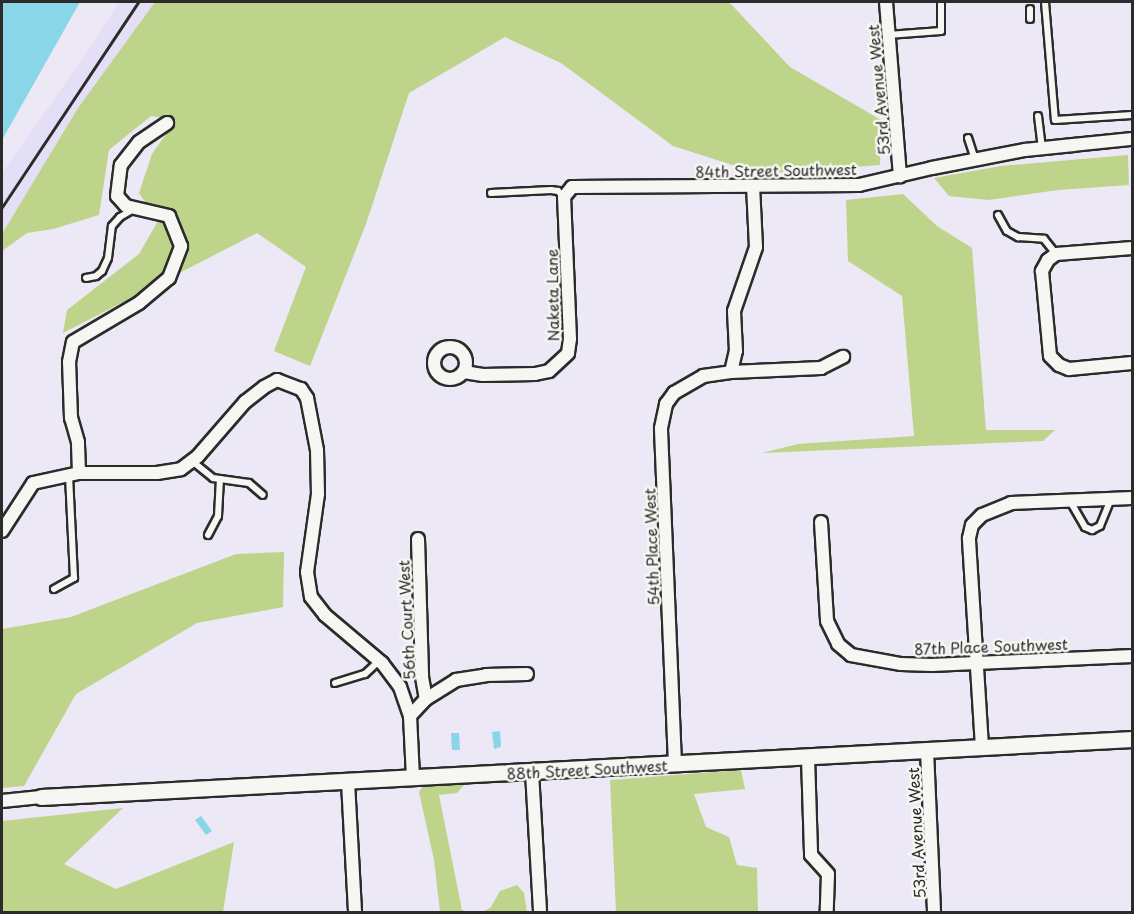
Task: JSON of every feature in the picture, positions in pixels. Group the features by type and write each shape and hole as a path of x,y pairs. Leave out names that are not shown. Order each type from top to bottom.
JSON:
{"street":[{"name":"53rd Avenue West","path":"886,2 900,176"},
{"path":"74,475 78,442 71,418 69,362 73,342 139,303 169,278 181,246 169,216 126,206 117,196 121,165 139,142 167,123"},
{"name":"84th Street Southwest","path":"564,197 572,187 859,185 975,160 1042,149 1132,139"},
{"path":"730,372 736,351 734,311 756,247 753,186"},
{"name":"Naketa Lane","path":"464,372 483,375 535,374 549,371 568,353 570,339 564,197"},
{"path":"1132,248 1056,254 1048,260 1042,271 1050,356 1059,365 1069,369 1132,363"},
{"name":"54th Place West","path":"675,764 662,428 666,404 674,393 703,376 730,372 821,368 843,357"},
{"path":"2,531 33,483 74,475 157,473 181,469 192,461 245,402 264,387 277,380 290,383 301,390 307,398 318,450 318,494 307,572 311,597 325,615 380,660 400,687 410,716 413,777"},
{"path":"982,747 969,538 972,525 982,515 1011,503 1132,498"},
{"name":"87th Place Southwest","path":"821,522 827,621 838,644 851,655 901,664 1132,656"},
{"name":"56th Court West","path":"417,539 422,677 426,699"},
{"path":"410,716 426,699 456,680 486,675 527,674"},
{"name":"88th Street Southwest","path":"41,797 1132,739"},
{"name":"53rd Avenue West","path":"927,751 934,912"},
{"path":"808,757 811,855 828,874 828,912"},
{"path":"532,771 540,912"},
{"path":"348,782 355,912"},
{"path":"2,801 41,797"}],"lane":[{"path":"888,35 941,31 941,2"},
{"path":"1045,2 1055,120 1132,115"},
{"path":"1030,9 1030,18"},
{"path":"1038,116 1042,149"},
{"path":"968,138 975,160"},
{"path":"491,193 558,190 564,197"},
{"path":"86,278 96,276 105,265 112,226 136,208"},
{"path":"998,215 1007,231 1018,237 1044,239 1056,254"},
{"path":"192,461 213,478 249,483 263,495"},
{"path":"54,589 74,578 74,475"},
{"path":"208,535 218,516 220,479"},
{"path":"1069,501 1085,527 1092,530 1100,526 1111,499"},
{"path":"335,683 366,674 380,660"}],"shaded area":[{"path":"119,2 170,2 2,255 2,173 83,58"}],"green space":[{"path":"155,2 729,2 790,67 881,120 880,165 761,174 673,146 561,63 505,37 409,93 366,224 310,366 274,351 306,267 257,233 63,333 67,310 139,254 158,221 139,193 152,154 176,120 151,116 109,150 99,215 53,229 27,233 2,251 2,234 78,108"},
{"path":"1128,155 1129,185 1058,190 989,200 949,196 934,178 1001,166"},
{"path":"903,194 937,226 972,248 986,430 1055,430 1043,441 762,453 798,444 914,436 902,296 848,261 846,200"},
{"path":"284,552 283,607 197,623 76,694 24,786 2,788 2,629 71,617 236,554"},
{"path":"741,770 745,789 694,794 706,827 729,837 737,865 757,868 758,912 616,912 610,780"},
{"path":"465,784 457,793 439,795 462,910 470,912 440,912 434,860 419,792 423,786"},
{"path":"123,808 64,864 116,889 234,842 223,912 2,912 2,821"},
{"path":"517,885 524,893 527,912 483,912 491,907 500,891"}],"water":[{"path":"2,2 80,2 2,140"},
{"path":"500,731 501,747 494,749 492,732"},
{"path":"451,733 459,733 460,750 452,750"},
{"path":"201,816 212,831 206,835 195,820"}],"railway":[{"path":"2,207 138,2"}]}
